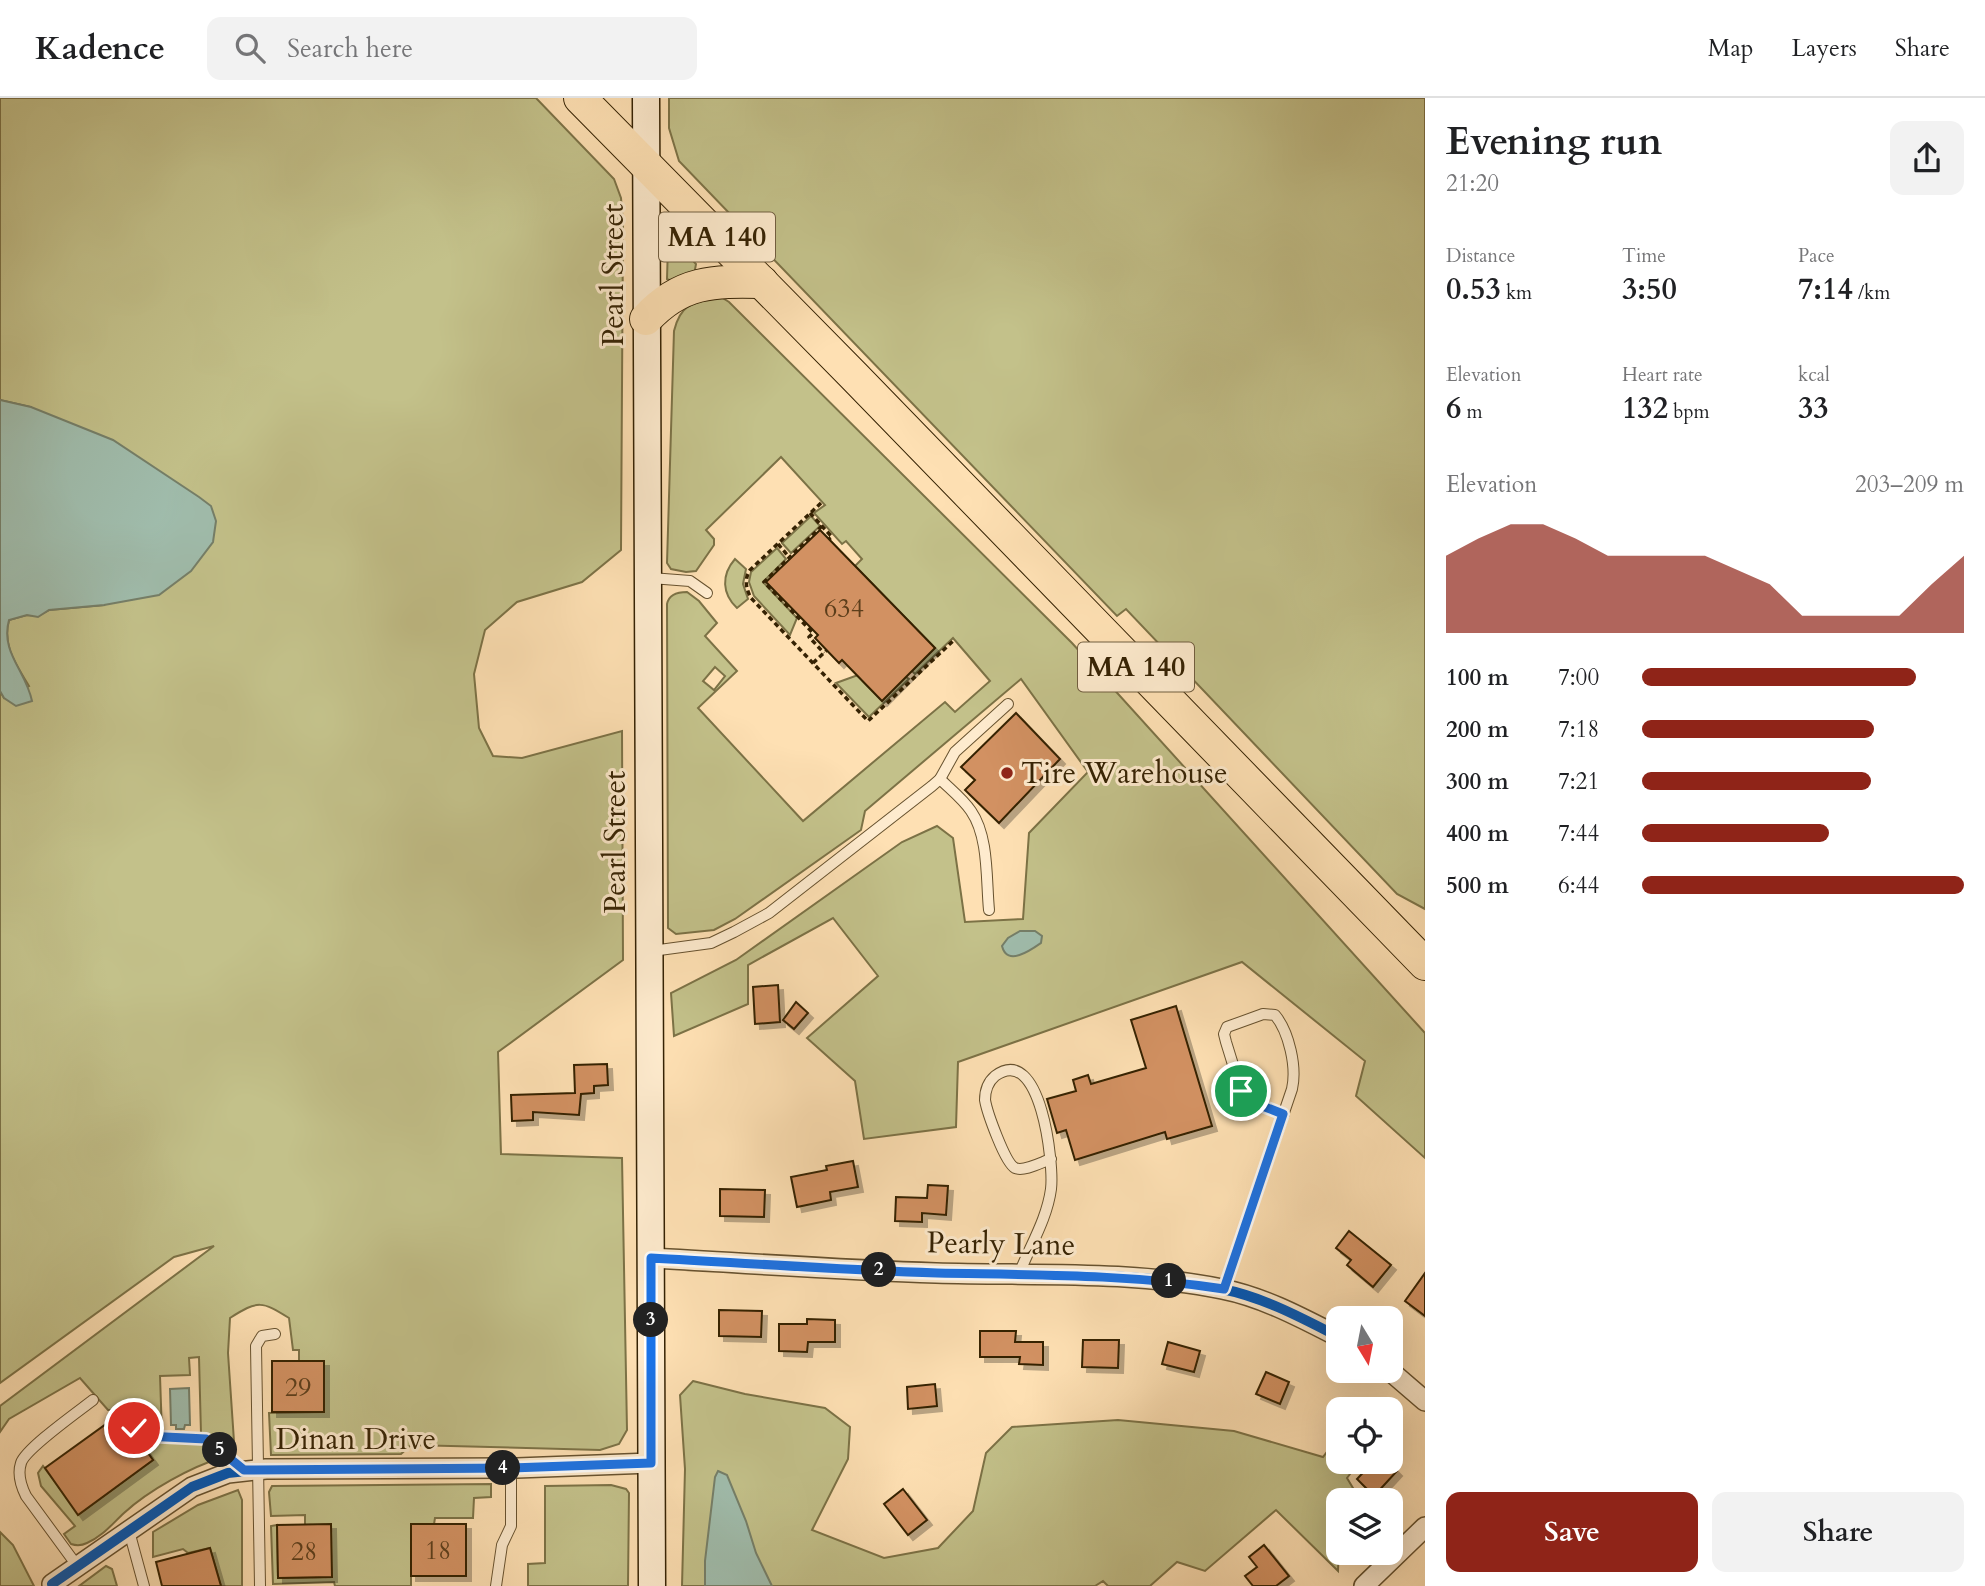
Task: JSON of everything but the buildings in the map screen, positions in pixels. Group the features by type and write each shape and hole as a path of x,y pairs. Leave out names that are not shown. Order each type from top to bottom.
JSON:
{"highway":[{"name":"MA 140","path":"580,98 1425,964"},
{"path":"646,319 670,299 704,283 762,282"}],"main road":[{"name":"Pearl Street","path":"646,98 652,1586"}],"street":[{"name":"Pearly Lane","path":"651,1258 873,1270 1165,1280 1224,1289 1295,1314 1326,1331"},
{"path":"1403,1382 1425,1401"},
{"name":"Dinan Drive","path":"52,1584 192,1487 228,1473 251,1470 511,1468 651,1463"},
{"path":"1364,1586 1425,1527"}],"lane":[{"path":"647,577 691,582 706,593"},
{"path":"648,951 711,943 769,913 940,779 955,752 1008,704"},
{"path":"940,779 972,812 978,826 989,910"},
{"path":"1224,1289 1292,1089 1295,1066 1275,1015 1263,1014 1227,1027 1224,1034 1243,1097 1283,1114"},
{"path":"1019,1274 1048,1205 1051,1159 1040,1107 1027,1078 1018,1072 1009,1071 994,1077 989,1083 985,1098 1008,1161 1017,1169 1022,1169 1051,1159"},
{"path":"260,1586 251,1470 256,1346 262,1336 275,1334"},
{"path":"78,1567 26,1496 21,1486 20,1465 29,1451 93,1400"},
{"path":"496,1586 502,1545 511,1527 511,1468"},
{"path":"128,1530 144,1586"}],"path":[{"path":"821,503 748,573 747,588 751,598 868,721 953,641"},
{"path":"810,513 832,537 829,539"},
{"path":"813,663 825,652 809,637 813,633 764,582 822,526"},
{"path":"778,544 790,558"},
{"path":"909,674 914,678"},
{"path":"110,1412 118,1410 124,1414 138,1434 206,1439 251,1470"}],"shaded area":[{"path":"0,98 536,98 614,179 621,198 623,224 621,550 582,582 517,602 485,630 474,674 479,728 493,756 522,758 622,731 623,960 498,1052 501,1154 622,1158 627,1430 619,1444 600,1450 411,1445 401,1454 271,1455 269,1413 324,1412 324,1361 299,1361 299,1350 293,1350 289,1318 272,1308 260,1305 247,1308 230,1318 228,1353 235,1456 213,1439 201,1434 199,1357 189,1358 190,1375 160,1376 162,1434 142,1433 123,1410 108,1410 80,1378 9,1419 0,1432 0,1406 214,1246 174,1257 0,1383 0,691 4,698 29,686 9,647 7,629 9,620 27,615 38,616 49,610 104,605 31,407 0,400"},
{"path":"669,98 1425,98 1425,909 1397,894 1126,609 1117,616 679,161 669,128"},
{"path":"675,241 696,264 694,275 676,283 667,279 668,245"},
{"path":"721,297 1072,643 1425,1033 1425,1158 1356,1096 1365,1061 1242,962 958,1062 956,1127 864,1139 855,1081 807,1038 878,976 833,918 748,965 748,1004 674,1036 671,993 736,960 902,842 937,826 953,838 965,922 1023,919 1029,833 1088,772 1021,679 865,811 861,830 735,919 714,930 676,934 668,928 667,604 672,596 687,592 699,601 717,623 705,636 737,671 698,708 803,821 945,702 955,712 990,681 953,638 915,674 912,671 935,648 855,566 862,559 846,541 842,544 814,513 825,505 781,457 706,530 714,539 714,545 696,571 671,569 667,563 674,331 681,314 690,305","holes":["715,667 725,676 714,690 703,681"]},
{"path":"0,400 31,407 113,440 211,506 216,521 213,542 191,571 159,595 104,605 49,610 38,617 27,615 9,620 8,642 32,701 16,706 4,698 0,691"},
{"path":"811,516 820,526 791,553 782,543"},
{"path":"777,548 786,559 763,582 797,618 790,635 754,596 749,582 751,572"},
{"path":"735,559 746,569 743,584 748,599 737,608 728,597 725,584 727,571"},
{"path":"858,675 909,679 869,717 836,683"},
{"path":"1020,931 1035,931 1042,936 1041,943 1020,955 1009,955 1002,946 1008,938"},
{"path":"693,1381 745,1394 825,1408 850,1427 848,1459 812,1530 884,1558 938,1548 973,1511 986,1453 1012,1427 1118,1420 1234,1431 1323,1457 1326,1453 1326,1474 1350,1474 1347,1478 1353,1488 1326,1488 1326,1559 1276,1510 1205,1571 1177,1562 1150,1586 1108,1586 1103,1581 1095,1586 682,1586 685,1469 680,1395"},
{"path":"189,1388 190,1425 185,1425 184,1429 176,1429 176,1425 171,1425 170,1389"},
{"path":"188,1439 203,1443 223,1457 158,1488 134,1504 93,1540 81,1545 71,1544 64,1534 75,1526 41,1486 38,1473 43,1466 79,1514 153,1460 139,1440"},
{"path":"718,1471 727,1475 756,1553 772,1586 705,1586 705,1561 715,1477"},
{"path":"491,1484 491,1497 474,1498 473,1518 435,1518 434,1524 411,1524 411,1586 335,1586 334,1582 273,1584 271,1526 277,1525 278,1578 331,1577 305,1525 305,1515 271,1516 269,1492 272,1486"},
{"path":"611,1485 626,1489 629,1493 628,1586 528,1586 528,1564 545,1563 545,1486"},
{"path":"238,1490 242,1500 242,1586 221,1586 210,1548 188,1553 183,1549 153,1557 153,1532 198,1505"},
{"path":"0,1532 13,1545 34,1586 0,1586"},
{"path":"106,1566 112,1569 117,1586 79,1586"}],"cycle path":[{"path":"651,1258 900,1272 1151,1279 1222,1289 1252,1297 1326,1331"},
{"path":"52,1584 192,1487 228,1473 266,1469 517,1468 651,1463"}],"place":[{"name":"Tire Warehouse","path":"1007,773"}],"route":[{"path":"134,1428 138,1434 145,1436 206,1439 244,1470 511,1468 651,1463 651,1258 935,1273 1106,1276 1165,1280 1224,1289 1283,1114 1247,1100 1241,1091"}]}
